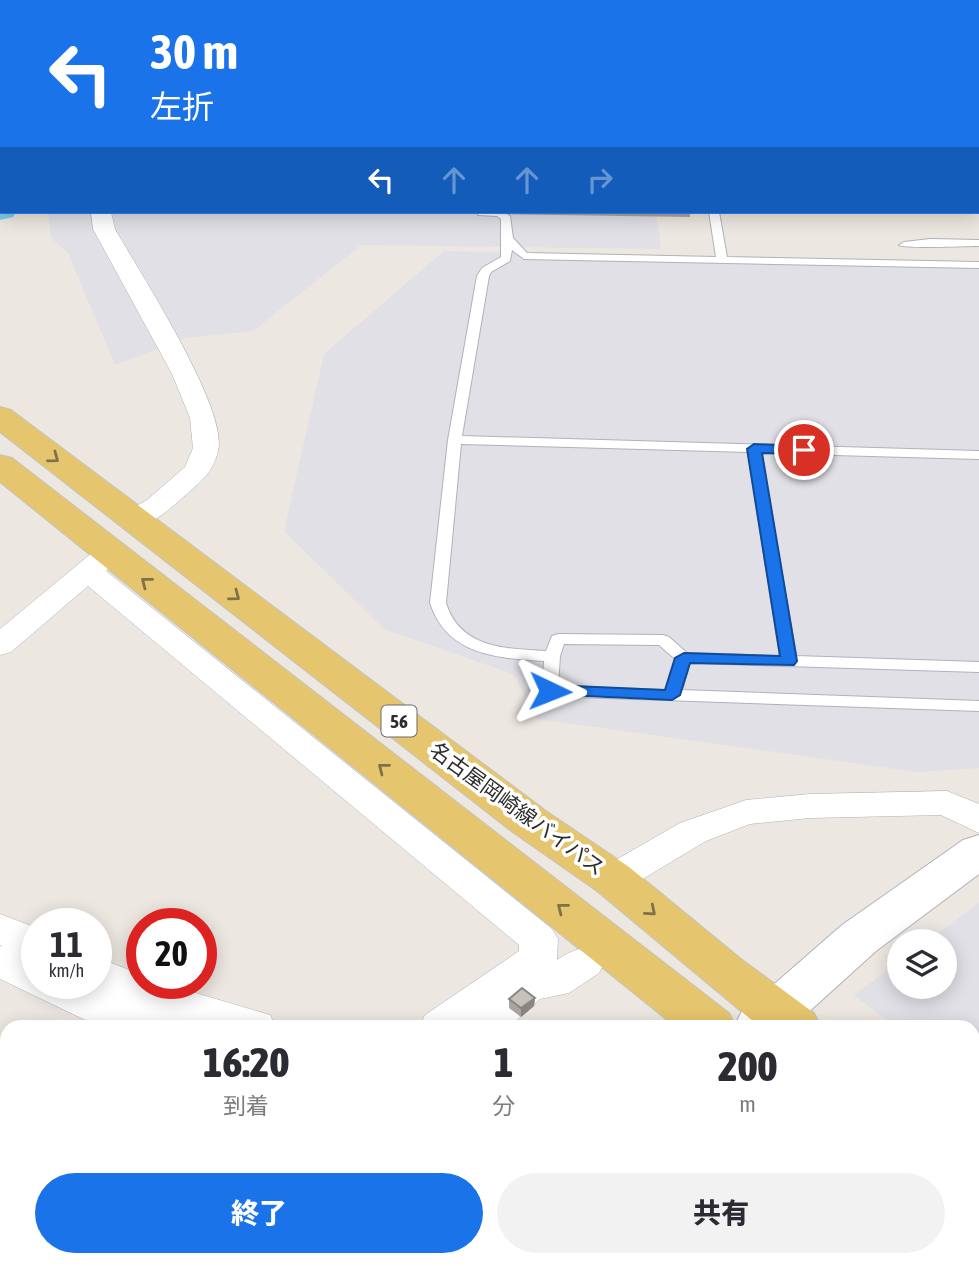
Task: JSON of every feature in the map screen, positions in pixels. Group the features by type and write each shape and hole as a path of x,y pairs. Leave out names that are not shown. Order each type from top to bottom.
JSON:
{"main road":[{"name":"名古屋岡崎線バイパス","path":"0,417 530,822 613,880 775,1020"},
{"name":"56","path":"0,465 99,562 702,1020"}],"street":[{"path":"101,214 104,229 184,374 203,418 206,448 197,471 157,506 134,519"},
{"path":"0,645 99,562 538,939 539,957 450,1020"},
{"path":"613,880 693,832 746,812 810,806 947,803 979,820"},
{"path":"779,1020 859,938 979,850"},
{"path":"0,929 21,938"},
{"path":"0,961 21,971"},
{"path":"490,1020 530,984 555,982 585,962"},
{"path":"112,979 141,992 233,1020"},
{"path":"79,999 119,1018 131,1020"}],"lane":[{"path":"500,214 506,218 506,259 486,270 483,276 455,440 438,603 440,616 458,637 487,650 552,656"},
{"path":"714,214 722,259"},
{"path":"508,239 524,256 979,265"},
{"path":"904,245 930,242 979,243"},
{"path":"455,440 979,455"},
{"path":"754,449 789,661"},
{"path":"979,667 684,658 663,640 558,639 552,656 550,691 979,706"},
{"path":"672,695 684,658"}],"shaded area":[{"path":"48,214 656,214 661,249 361,245 253,331 186,338 115,365 68,253 51,238"},
{"path":"444,251 979,263 979,768 917,772 538,719 513,674 384,629 284,531 324,354"},
{"path":"979,903 979,1020 887,1020 854,995 887,971 887,999 957,999 957,929 943,929"}],"building":[{"path":"522,988 535,998 521,1008 509,999"}],"route":[{"path":"550,691 672,695 684,658 789,661 754,449 804,450"}]}
